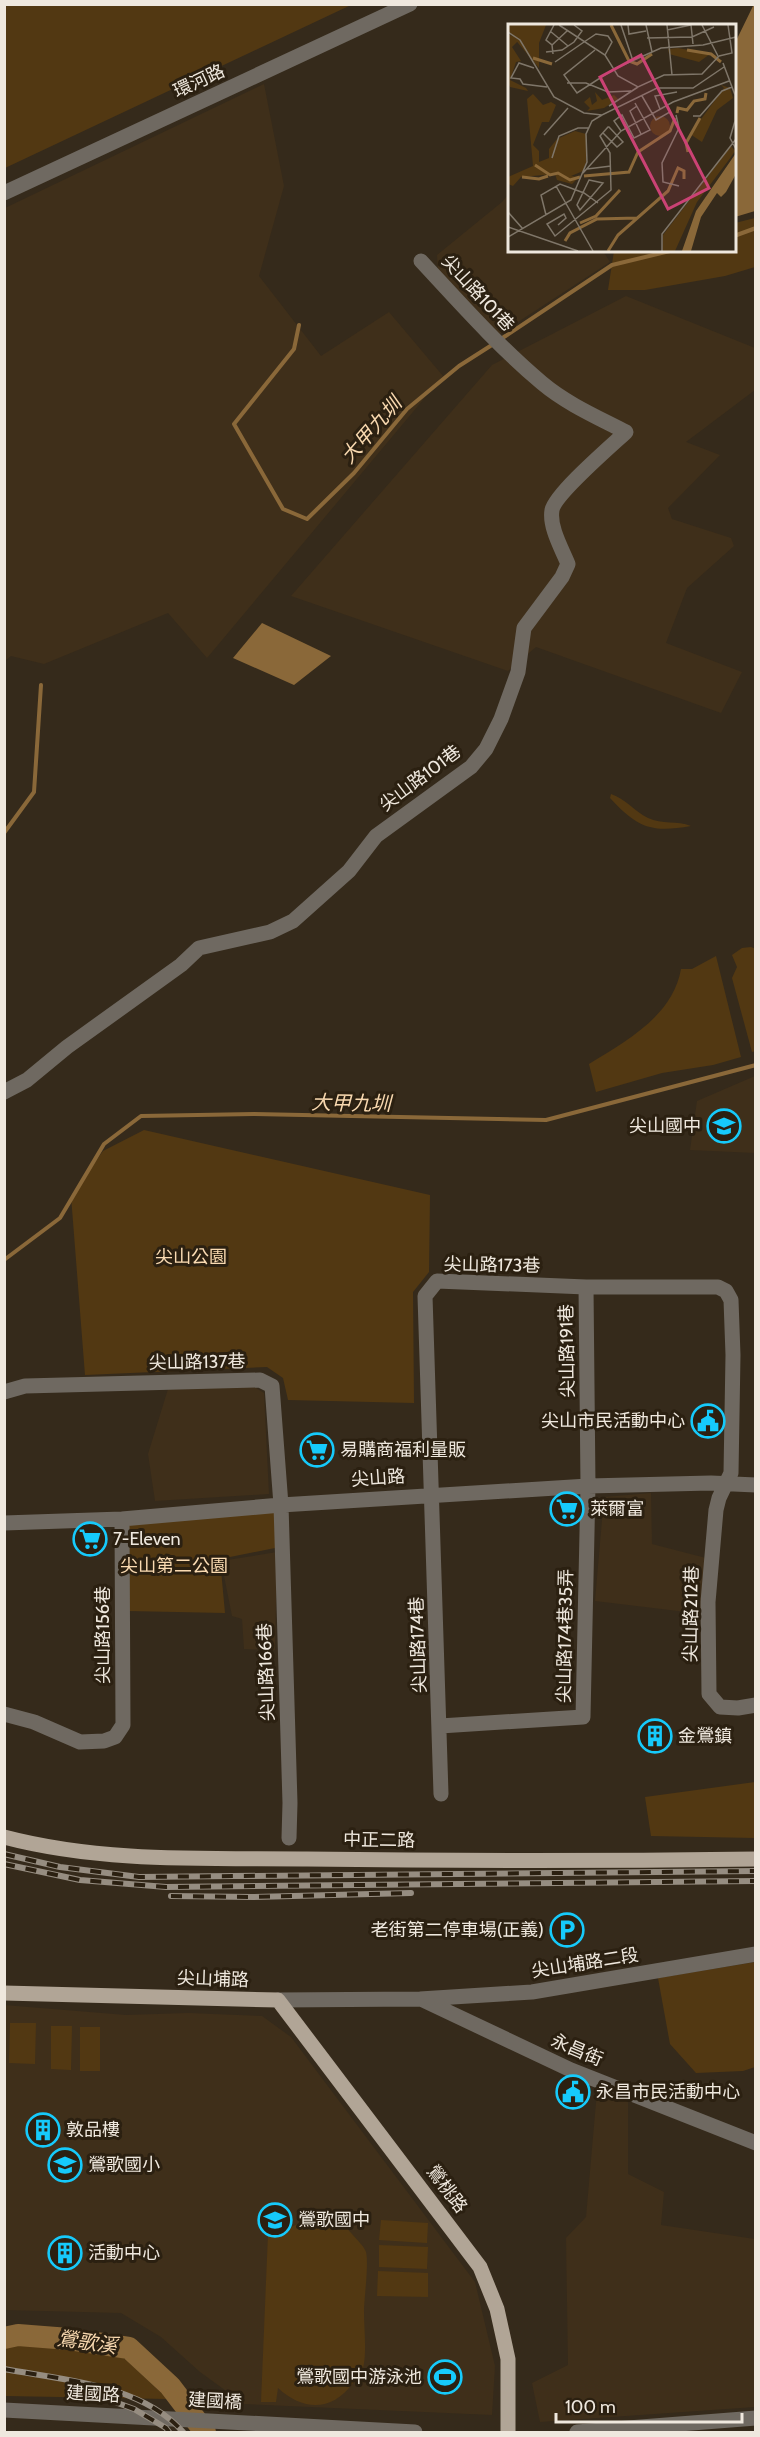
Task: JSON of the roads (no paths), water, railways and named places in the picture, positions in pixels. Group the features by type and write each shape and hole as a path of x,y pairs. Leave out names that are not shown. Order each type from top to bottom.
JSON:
{"main road":[{"name":"中正二路","path":"4,1837 54,1848 134,1858 564,1862 756,1859"},
{"name":"尖山埔路","path":"4,1993 278,2000"},
{"name":"鶯桃路","path":"278,2000 480,2267 497,2309 508,2359 508,2433"}],"street":[{"name":"環河路","path":"4,193 410,4"},
{"name":"尖山路101巷","path":"4,1092 27,1080 67,1047 181,965 199,948 270,932 294,921 350,871 376,836 471,767 486,750 501,719 518,672 524,628 562,578 568,564 553,525 552,509 565,491 626,432 565,400 542,384 496,341 421,261"},
{"name":"尖山路173巷","path":"432,1494 425,1296 437,1281 586,1287 718,1287 726,1291 731,1299 733,1355 731,1473 725,1484"},
{"name":"尖山路191巷","path":"586,1287 588,1486"},
{"name":"尖山路137巷","path":"4,1392 25,1386 260,1380 272,1386 281,1505"},
{"name":"尖山路212巷","path":"725,1484 716,1510 708,1602 709,1694 720,1707 738,1708 756,1704"},
{"name":"尖山路","path":"4,1523 122,1519 432,1494 588,1486 756,1485"},
{"name":"尖山路174巷35弄","path":"440,1726 583,1717 588,1486"},
{"name":"尖山路174巷","path":"432,1494 441,1794"},
{"name":"尖山路166巷","path":"281,1505 290,1803 289,1838"},
{"name":"尖山路156巷","path":"4,1714 34,1722 80,1742 104,1741 115,1737 123,1725 122,1519"},
{"name":"尖山埔路二段","path":"420,1999 532,1992 756,1954"},
{"name":"尖山埔路","path":"278,2000 420,1999"},
{"name":"永昌街","path":"420,1999 571,2070 756,2143"},
{"name":"建國路","path":"4,2410 174,2424"},
{"path":"577,2433 756,2418"},
{"name":"建國橋","path":"174,2424 250,2423 415,2433"}],"waterway":[{"name":"大甲九圳","path":"736,235 756,228"},
{"name":"大甲九圳","path":"501,339 612,265 666,252"},
{"name":"大甲九圳","path":"299,325 294,349 234,424 283,509 307,519 354,473 407,409 459,366 495,343"},
{"path":"4,833 34,792 41,685"},
{"name":"大甲九圳","path":"4,1260 60,1218 104,1144 141,1116 254,1114 546,1120 756,1065"},
{"name":"鶯歌溪","path":"4,2338 18,2335 69,2339 129,2348 170,2386 205,2432"}],"railway":[{"path":"4,1854 60,1867 139,1877 756,1871"},
{"path":"4,1864 80,1880 166,1887 756,1881"},
{"path":"171,1896 252,1897 411,1893"},
{"path":"4,2369 75,2381 123,2394 146,2403 166,2416 183,2432"},
{"path":"104,2398 134,2409 169,2432"}],"place":[{"name":"尖山國中","path":"724,1126"},
{"name":"尖山市民活動中心","path":"708,1421"},
{"name":"易購商福利量販","path":"317,1450"},
{"name":"萊爾富","path":"567,1509"},
{"name":"7-Eleven","path":"90,1539"},
{"name":"金鶯鎮","path":"655,1736"},
{"name":"老街第二停車場(正義)","path":"567,1930"},
{"name":"永昌市民活動中心","path":"573,2092"},
{"name":"敦品樓","path":"43,2130"},
{"name":"鶯歌國小","path":"65,2165"},
{"name":"鶯歌國中","path":"275,2220"},
{"name":"活動中心","path":"65,2253"},
{"name":"鶯歌國中游泳池","path":"445,2377"}],"park label":[{"name":"尖山公園","path":"191,1257"},
{"name":"尖山第二公園","path":"174,1566"}]}
